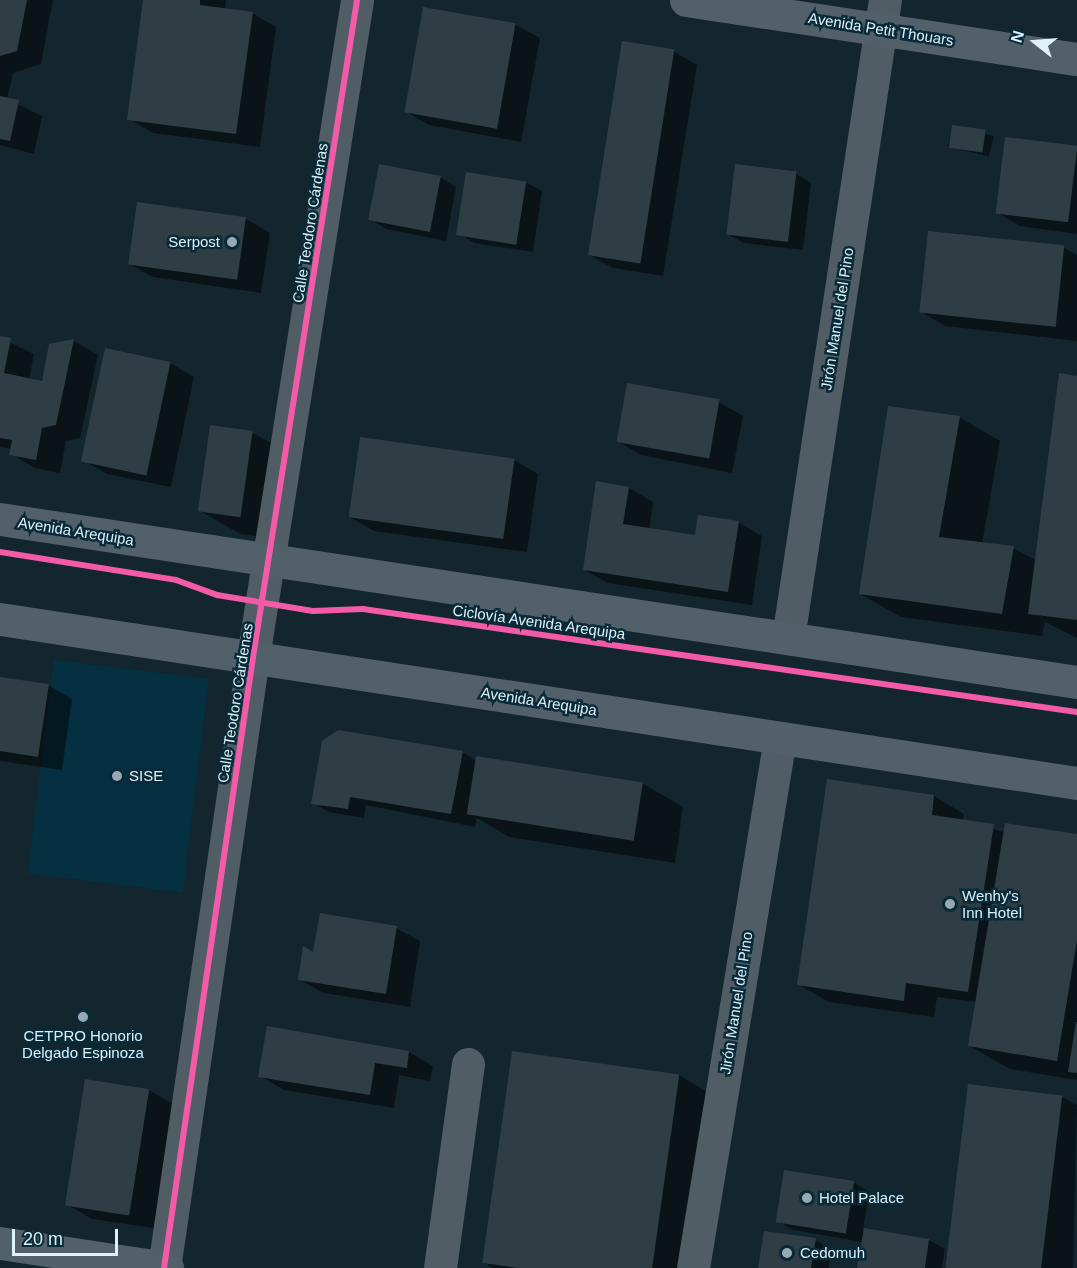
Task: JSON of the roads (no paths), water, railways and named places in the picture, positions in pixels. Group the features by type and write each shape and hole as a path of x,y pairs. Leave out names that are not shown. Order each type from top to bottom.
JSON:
{"main road":[{"name":"Avenida Petit Thouars","path":"686,0 883,15 1077,59"},
{"name":"Avenida Arequipa","path":"0,519 1077,682"},
{"name":"Avenida Arequipa","path":"0,619 1077,783"},
{"path":"0,1244 166,1268"}],"street":[{"name":"Calle Teodoro Cárdenas","path":"166,1268 253,657 357,0"},
{"name":"Jirón Manuel del Pino","path":"788,638 883,15"},
{"name":"Jirón Manuel del Pino","path":"693,1268 780,738"},
{"path":"440,1268 468,1064"}],"place":[{"name":"Serpost","path":"232,242"},
{"name":"SISE","path":"117,776"},
{"name":"Wenhy's Inn Hotel","path":"950,904"},
{"name":"CETPRO Honorio Delgado Espinoza","path":"83,1017"},
{"name":"Hotel Palace","path":"807,1198"},
{"name":"Cedomuh","path":"787,1253"}]}
